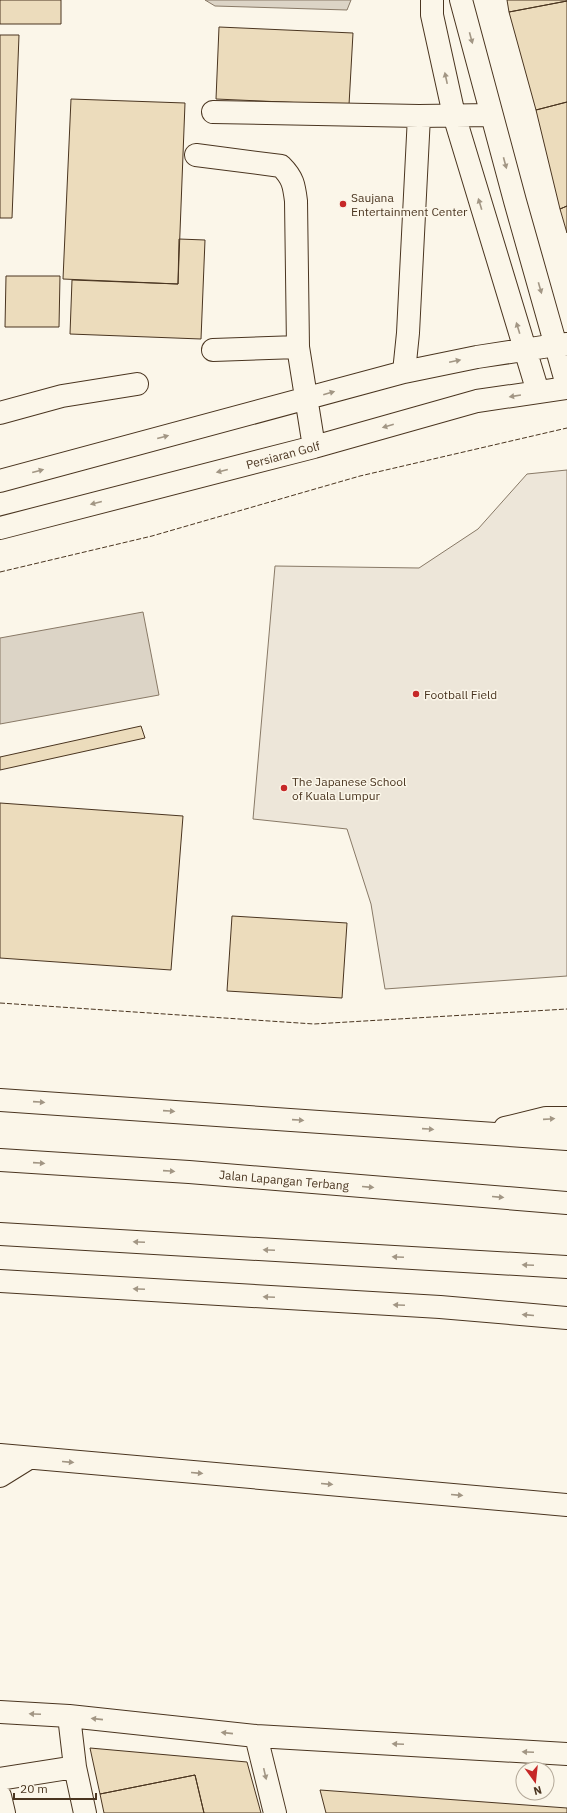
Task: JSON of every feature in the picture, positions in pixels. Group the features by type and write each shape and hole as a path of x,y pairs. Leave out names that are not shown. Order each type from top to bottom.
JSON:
{"main road":[{"path":"432,0 432,15 454,115 538,392"},
{"path":"461,0 491,115 562,345 567,386"},
{"path":"213,112 419,116 491,115"},
{"path":"404,372 408,333 419,116"},
{"path":"196,155 281,166 290,174 294,184 296,201 298,347 314,447"},
{"path":"0,481 306,400 404,372 477,356 562,345"},
{"path":"213,350 298,347"},
{"path":"0,412 62,396 137,384"},
{"name":"Persiaran Golf","path":"0,528 314,447 476,401 538,392 567,386"},
{"path":"0,1100 567,1139"},
{"path":"484,1133 546,1118 567,1118"},
{"name":"Jalan Lapangan Terbang","path":"0,1160 189,1172 567,1203"},
{"path":"0,1234 567,1267"},
{"path":"0,1281 440,1307 567,1318"},
{"path":"0,1456 567,1505"},
{"path":"0,1476 29,1458"},
{"path":"0,1712 69,1716 256,1736 567,1754"},
{"path":"69,1716 75,1767 85,1813"},
{"path":"256,1736 275,1813"},
{"path":"0,1779 75,1767"},
{"path":"0,1796 4,1813"}],"shaded area":[{"path":"205,0 351,0 347,10 215,6"},
{"name":"Football Field","path":"567,470 567,976 385,989 371,904 347,829 253,819 275,566 419,568 478,529 527,474"},
{"path":"143,612 159,695 0,724 0,638"}],"building":[{"path":"0,0 61,0 61,24 0,24"},
{"path":"507,0 567,0 567,1 509,12"},
{"path":"567,1 567,102 536,110 509,12"},
{"path":"219,27 353,33 349,105 216,99"},
{"path":"0,35 19,35 12,218 0,218"},
{"path":"71,99 185,103 178,284 63,279"},
{"path":"567,102 567,206 560,209 536,110"},
{"path":"567,206 567,233 560,209"},
{"path":"179,239 205,240 201,339 70,334 72,280 178,284"},
{"path":"6,276 60,276 59,327 5,327"},
{"path":"141,726 145,738 0,770 0,757"},
{"path":"0,803 183,816 171,970 0,958"},
{"path":"232,916 347,923 342,998 227,991"},
{"path":"90,1748 247,1762 261,1813 204,1813 195,1775 100,1794"},
{"path":"195,1775 204,1813 104,1813 100,1794"},
{"path":"320,1790 567,1808 567,1813 326,1813"}],"fence":[{"path":"0,572 152,536 360,476 567,428"},
{"path":"0,1003 314,1024 567,1009"}],"place":[{"name":"Saujana Entertainment Center","path":"343,204"},
{"name":"Football Field","path":"416,694"},
{"name":"The Japanese School of Kuala Lumpur","path":"284,788"}]}
